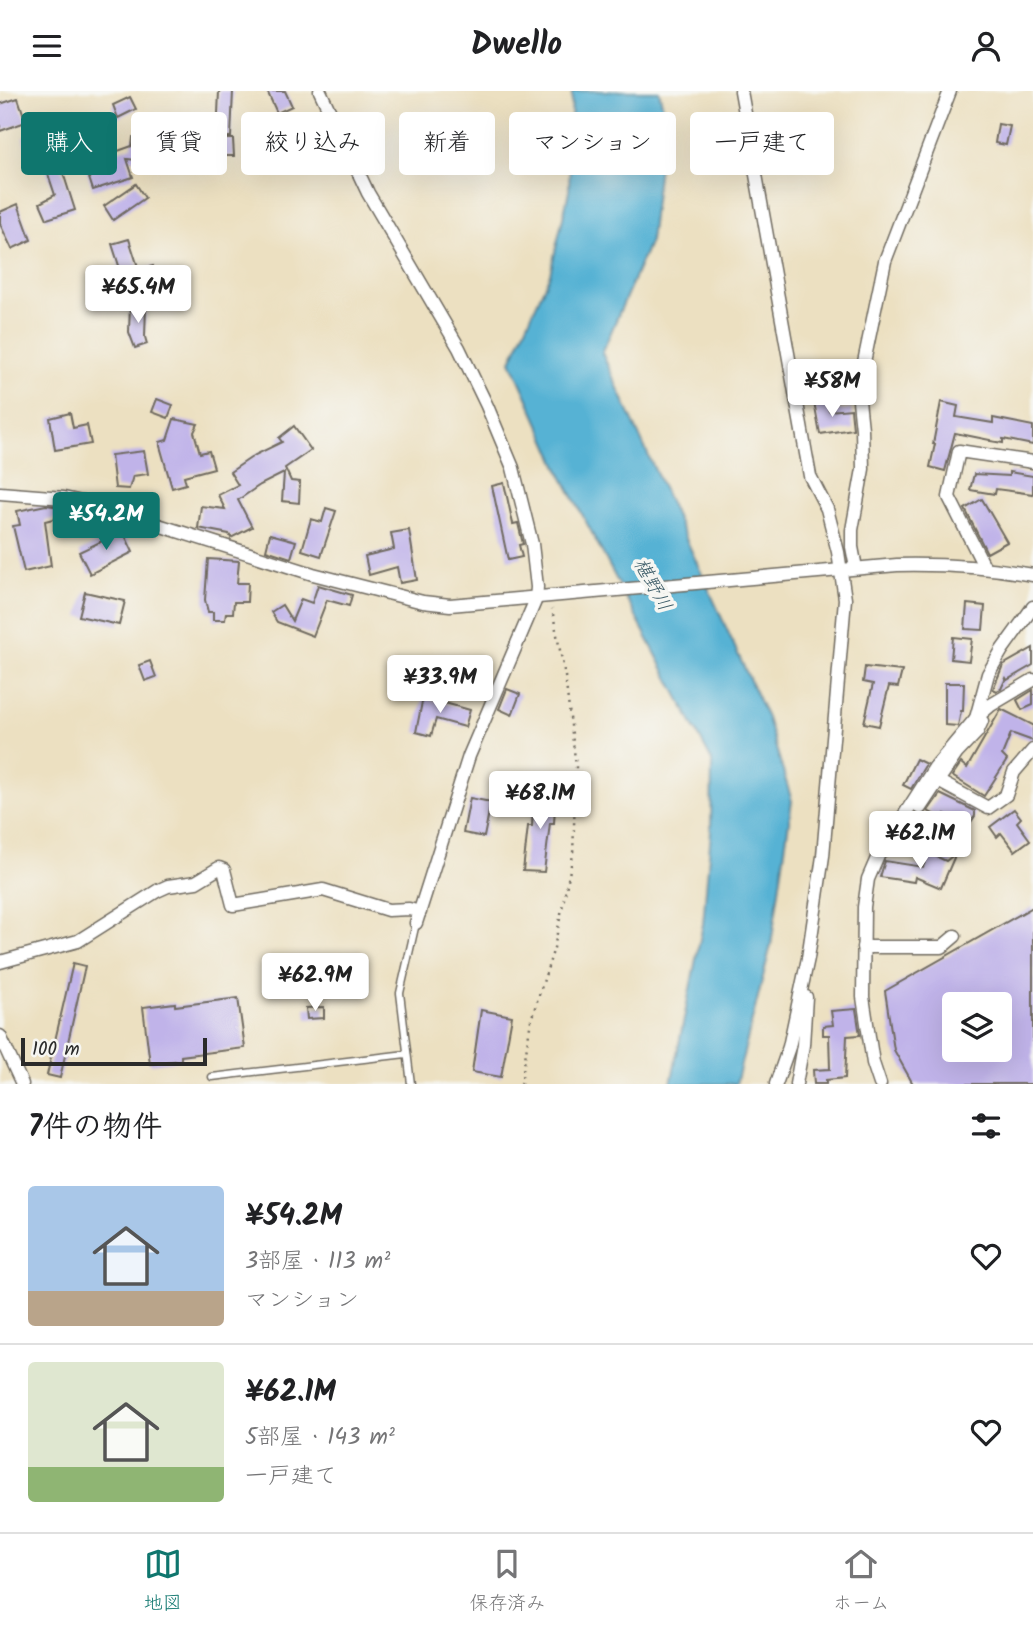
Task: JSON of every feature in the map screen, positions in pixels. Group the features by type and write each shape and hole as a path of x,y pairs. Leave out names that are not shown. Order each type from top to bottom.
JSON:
{"street":[{"path":"0,963 78,941 157,891 168,886 196,882 219,868 224,870 233,905 323,890 388,910 409,909 418,918 469,756 536,599 533,544 513,468 487,405 459,348 368,193 320,91"},
{"path":"741,91 810,475 827,509 838,552 845,599 824,856 789,1047 776,1084"},
{"path":"856,568 852,530 863,469 858,391 885,261 950,91"},
{"path":"985,568 949,497 959,451 1033,462"},
{"path":"0,491 64,498 95,505 313,574 423,603 450,605 536,599 840,569 937,564 1033,575"},
{"path":"976,717 988,674 1033,607"},
{"path":"880,1084 873,1063 863,997 865,898 868,879 878,856 935,767 976,717 1033,680"},
{"path":"920,808 957,753 977,732 982,721 976,717"},
{"path":"938,781 988,808 1006,795 1014,772 1033,750"},
{"path":"863,947 942,947 956,936"},
{"path":"796,1084 803,1045 807,958"},
{"path":"0,1037 22,1084"}],"lane":[{"path":"411,1084 400,993 418,918"},
{"path":"212,1077 407,1054"}],"path":[{"path":"521,1084 531,1020 554,948 573,855 576,767 565,676 550,597"}],"water":[{"path":"572,91 659,91 664,112 571,112"},
{"name":"椹野川","path":"569,175 658,175 650,241 602,353 767,718 792,801 771,945 736,1084 671,1084 703,924 711,831 712,761 562,476 511,361 550,274 569,191"}],"building":[{"path":"219,91 233,91 231,137 227,137 227,112 218,112"},
{"path":"267,91 285,91 292,106 277,112"},
{"path":"130,97 136,109 118,118 113,105"},
{"path":"18,98 23,112 21,124 0,131 0,104"},
{"path":"998,124 1010,126 1006,145 995,143"},
{"path":"227,139 233,139 234,156 227,156"},
{"path":"131,146 131,159 127,159 133,177 93,190 88,175 117,175 117,151"},
{"path":"48,175 64,175 75,210 47,219 40,203 55,195"},
{"path":"136,184 145,198 113,220 104,206"},
{"path":"18,204 31,240 12,249 0,224 0,212"},
{"path":"129,239 139,270 153,266 158,283 124,293 119,276 122,275 112,244"},
{"path":"130,305 146,306 147,344 135,348 129,332"},
{"path":"157,399 173,405 168,418 152,412"},
{"path":"826,399 829,411 851,409 853,429 820,434 814,402"},
{"path":"941,402 958,406 956,417 993,423 993,418 1033,426 1033,445 1003,439 1003,443 990,441 955,433 945,471 930,467"},
{"path":"70,413 73,428 87,425 91,444 55,450 50,418"},
{"path":"174,419 198,424 194,432 200,453 209,451 214,468 184,476 186,484 172,488 160,442 167,440"},
{"path":"294,426 311,450 285,468 291,481 300,482 299,503 282,501 284,473 238,500 252,527 231,538 229,534 198,528 201,506 225,509 218,495 238,485 230,472 255,455 282,442 279,438"},
{"path":"144,451 148,474 133,476 129,489 115,488 111,455"},
{"path":"1009,472 1033,476 1033,494 996,489 995,494 970,490 974,474 1009,476"},
{"path":"504,483 513,524 518,523 523,544 519,545 522,557 508,560 492,486"},
{"path":"982,499 1007,542 987,553 965,509"},
{"path":"46,505 68,508 69,515 45,521 51,566 24,572 13,526 20,525 17,511"},
{"path":"326,508 336,511 321,556 302,550 311,519 322,522"},
{"path":"409,530 417,580 400,583 397,567 369,575 365,556 394,549 391,533"},
{"path":"123,531 133,552 90,574 79,552"},
{"path":"270,534 296,541 291,558 266,550"},
{"path":"208,559 239,561 237,583 248,583 247,602 234,602 233,613 226,613 225,620 213,620 213,612 208,612 205,600"},
{"path":"318,585 352,595 349,606 327,600 313,636 277,622 271,612 282,605 292,621 301,599 312,603"},
{"path":"85,592 125,601 119,625 79,616"},
{"path":"967,604 985,606 983,630 965,629"},
{"path":"953,637 972,639 969,661 951,659"},
{"path":"1033,648 1033,665 1007,680 1006,678 1001,689 993,689 1003,665"},
{"path":"150,661 156,677 145,681 139,665"},
{"path":"865,667 902,671 898,687 889,686 879,726 864,723 873,684 863,682"},
{"path":"945,683 964,683 963,711 958,726 945,725"},
{"path":"507,689 520,694 512,715 499,709"},
{"path":"1033,690 1033,705 1022,710 1017,700"},
{"path":"423,697 470,710 465,727 436,719 431,736 416,732"},
{"path":"1001,709 1033,725 1033,741 1011,733 1002,755 1007,760 984,796 952,776 961,763 967,768"},
{"path":"916,759 926,764 911,789 903,785"},
{"path":"534,790 556,791 554,823 550,823 544,872 523,871 528,826 532,826"},
{"path":"940,794 975,811 975,816 967,828 945,814 942,819 928,811"},
{"path":"470,798 491,802 484,837 463,833"},
{"path":"1014,809 1021,818 1017,822 1030,840 1015,851 1001,833 997,837 990,827"},
{"path":"929,853 946,861 956,853 941,888 915,877 914,882 880,877 885,861 923,867"},
{"path":"1033,907 1033,1084 913,1084 894,1050 885,991"},
{"path":"73,963 85,966 60,1078 47,1075"},
{"path":"238,998 245,1048 181,1056 181,1060 150,1064 143,1007"},
{"path":"324,1007 324,1018 307,1019 306,1008"},
{"path":"856,1009 860,1035 847,1036 845,1078 826,1080 826,1084 814,1084 813,1070 830,1069 829,1035 823,1035 823,1026 833,1025 831,1011"},
{"path":"481,1010 512,1016 501,1077 472,1072"}]}
